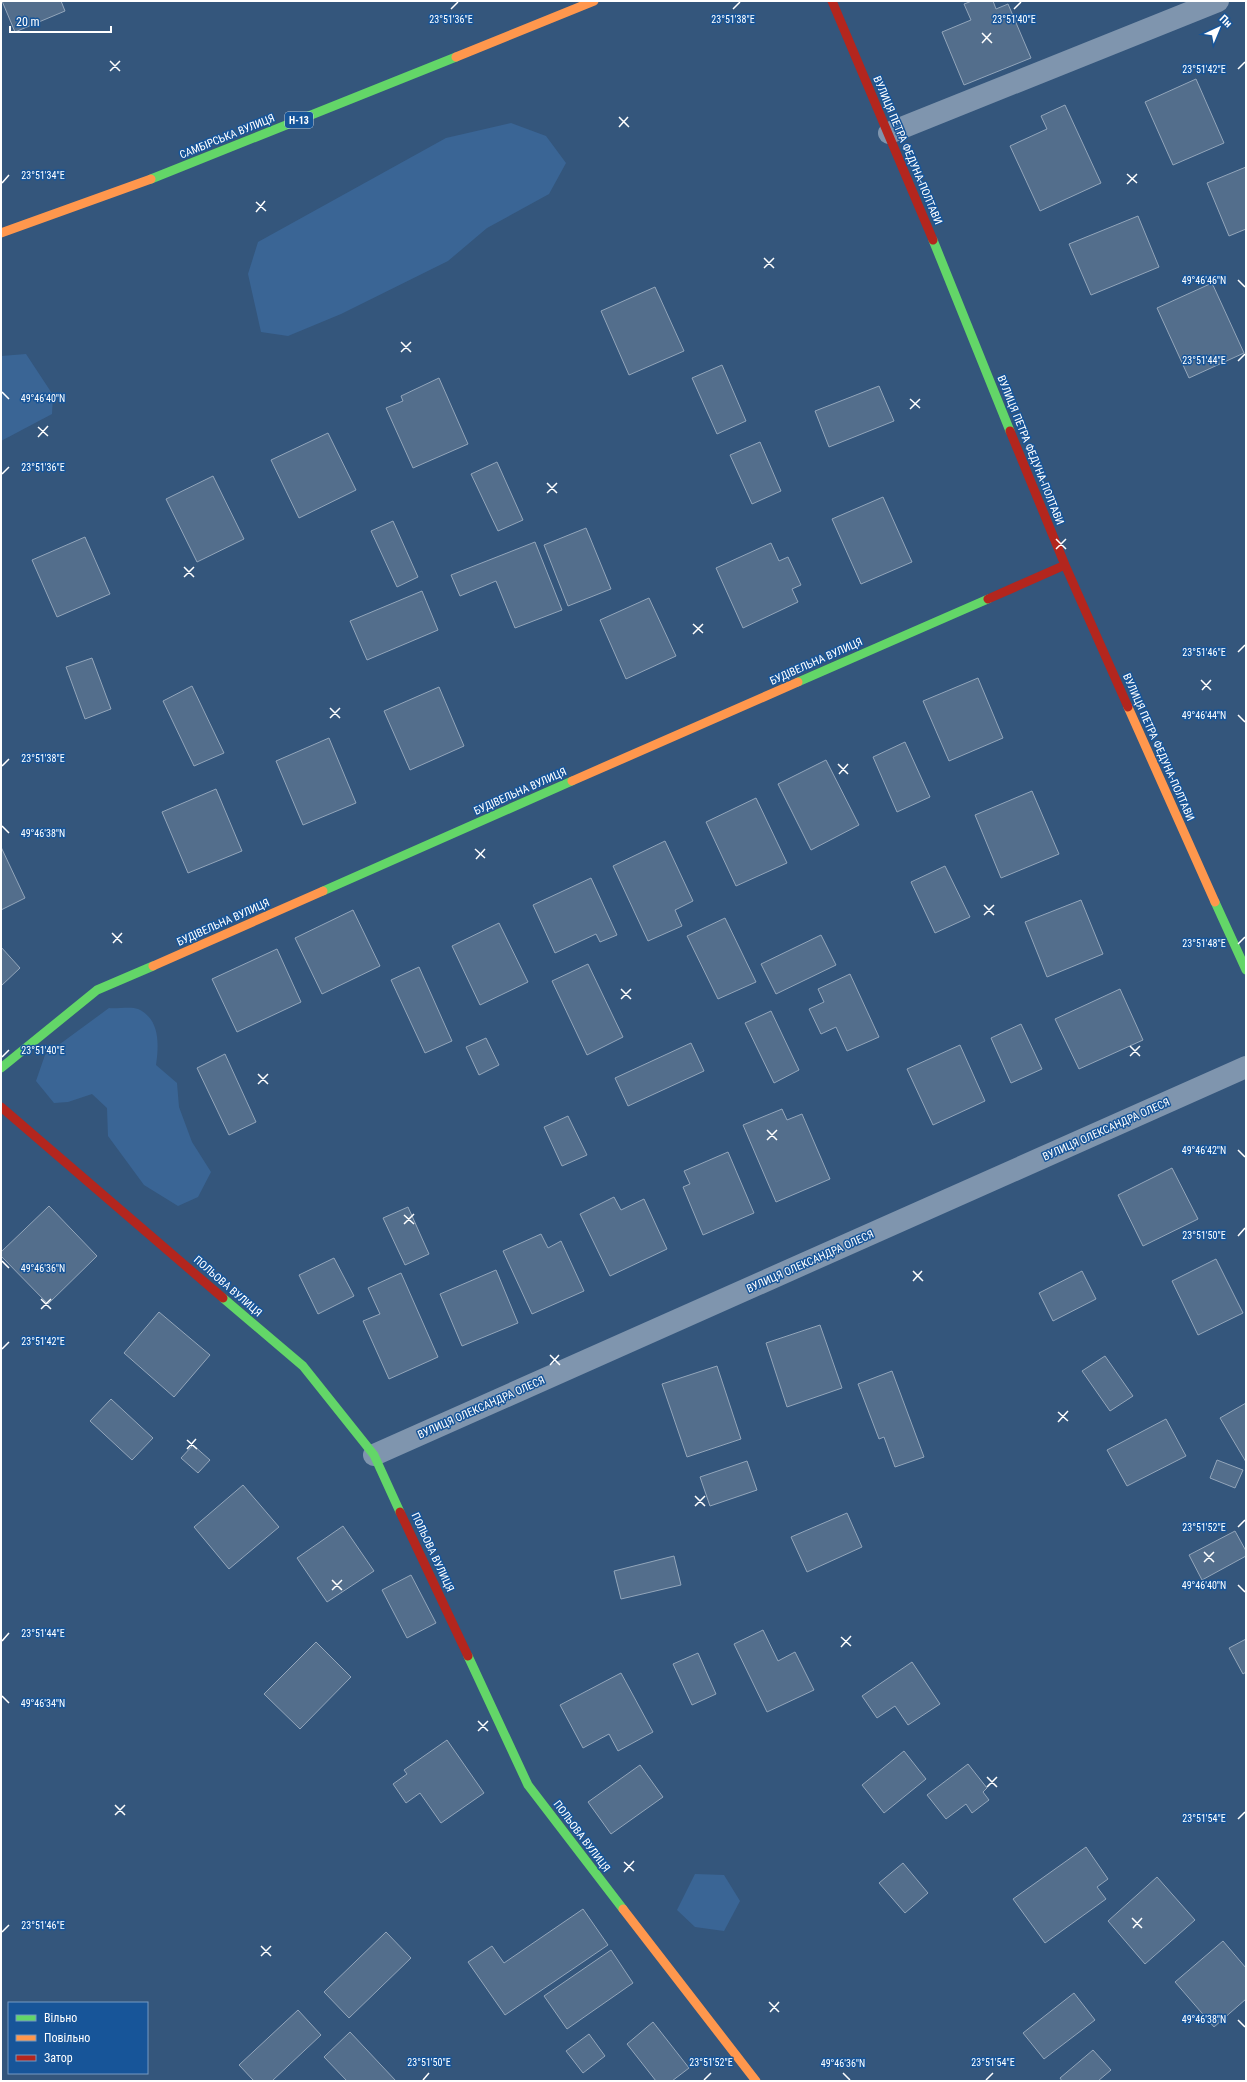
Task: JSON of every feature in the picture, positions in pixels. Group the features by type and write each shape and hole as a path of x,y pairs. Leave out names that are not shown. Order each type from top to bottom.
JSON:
{"street":[{"name":"САМБІРСЬКА ВУЛИЦЯ","path":"1,233 192,164 594,1"},
{"name":"ВУЛИЦЯ ПЕТРА ФЕДУНА-ПОЛТАВИ","path":"832,1 889,133 1065,565 1246,970"},
{"path":"889,133 1218,1"},
{"name":"БУДІВЕЛЬНА ВУЛИЦЯ","path":"1,1068 97,990 1065,565"},
{"name":"ВУЛИЦЯ ОЛЕКСАНДРА ОЛЕСЯ","path":"374,1455 1246,1066"},
{"name":"ПОЛЬОВА ВУЛИЦЯ","path":"1,1107 303,1366 374,1455 528,1785 756,2081"}],"water":[{"path":"511,123 546,136 566,163 549,194 487,228 448,261 341,314 288,336 261,332 248,274 258,242 446,138"},
{"path":"26,354 53,395 52,414 1,441 1,356"},
{"path":"109,1008 135,1008 145,1013 151,1019 156,1033 158,1049 156,1065 177,1083 179,1107 192,1142 211,1172 198,1197 178,1206 144,1185 108,1136 107,1108 92,1094 68,1102 54,1103 36,1081 45,1055"},
{"path":"695,1874 724,1875 740,1901 724,1931 695,1927 677,1910"}],"building":[{"path":"2,1 61,1 65,11 15,32"},
{"path":"972,1 993,1 996,9 1008,4 1031,58 964,85 942,32 971,20 964,4"},
{"path":"1196,79 1224,143 1173,165 1145,102"},
{"path":"1065,105 1101,183 1040,211 1010,146 1047,129 1041,116"},
{"path":"1246,167 1246,229 1229,236 1207,183"},
{"path":"1138,216 1159,267 1091,295 1069,244"},
{"path":"1212,283 1244,353 1189,378 1157,308"},
{"path":"655,287 684,351 629,375 601,311"},
{"path":"722,365 746,421 717,434 692,378"},
{"path":"439,378 468,444 413,468 386,408 403,401 401,396"},
{"path":"879,386 894,421 829,447 815,411"},
{"path":"328,433 356,490 299,518 271,460"},
{"path":"760,442 781,491 752,504 730,455"},
{"path":"497,462 523,520 498,531 471,474"},
{"path":"213,476 244,539 197,562 166,499"},
{"path":"883,497 912,562 861,584 832,519"},
{"path":"393,521 418,577 397,587 371,531"},
{"path":"586,528 611,589 568,606 544,545"},
{"path":"85,537 110,594 57,617 32,560"},
{"path":"535,542 562,610 515,628 496,581 460,596 451,575"},
{"path":"771,543 779,561 788,557 801,585 792,589 798,602 743,628 716,568"},
{"path":"422,591 438,630 367,660 350,621"},
{"path":"649,598 676,656 626,679 600,620"},
{"path":"92,658 111,709 85,719 66,667"},
{"path":"978,678 1003,738 949,761 923,701"},
{"path":"192,686 224,753 194,766 163,701"},
{"path":"439,687 464,746 410,770 384,711"},
{"path":"329,738 356,803 303,825 276,761"},
{"path":"905,742 930,797 897,812 873,757"},
{"path":"826,760 859,825 811,850 778,784"},
{"path":"216,789 242,851 188,873 162,812"},
{"path":"1032,791 1059,854 1001,878 975,815"},
{"path":"756,798 787,863 736,886 706,822"},
{"path":"665,841 693,901 675,910 682,926 648,941 613,866"},
{"path":"1,847 25,898 1,910"},
{"path":"945,866 970,917 935,933 911,882"},
{"path":"591,878 617,935 600,942 596,934 555,953 533,905"},
{"path":"1081,900 1103,954 1047,977 1025,922"},
{"path":"353,910 380,966 322,994 295,938"},
{"path":"725,918 756,982 718,999 687,936"},
{"path":"499,923 528,982 480,1005 452,946"},
{"path":"821,935 836,965 776,994 761,964"},
{"path":"1,947 20,968 1,986"},
{"path":"277,949 301,1002 237,1032 212,979"},
{"path":"588,964 623,1037 587,1055 552,981"},
{"path":"419,967 452,1041 425,1053 391,980"},
{"path":"850,974 879,1037 847,1051 836,1027 821,1034 809,1009 824,1002 818,989"},
{"path":"1120,989 1143,1040 1079,1069 1055,1019"},
{"path":"771,1011 799,1070 774,1083 745,1023"},
{"path":"1021,1024 1042,1069 1011,1083 991,1038"},
{"path":"486,1038 499,1065 479,1075 466,1047"},
{"path":"691,1043 704,1071 628,1106 615,1078"},
{"path":"960,1045 985,1101 933,1125 907,1069"},
{"path":"225,1054 256,1122 229,1135 197,1068"},
{"path":"782,1109 787,1120 802,1114 830,1179 776,1202 743,1125"},
{"path":"568,1116 587,1155 562,1166 544,1127"},
{"path":"728,1152 754,1213 703,1235 683,1187 690,1184 684,1171"},
{"path":"1172,1168 1198,1219 1143,1246 1118,1195"},
{"path":"614,1197 621,1210 644,1199 667,1249 610,1276 580,1214"},
{"path":"49,1206 97,1256 48,1304 1,1256 1,1252"},
{"path":"408,1207 429,1254 405,1265 383,1218"},
{"path":"541,1234 548,1248 561,1241 584,1291 532,1314 503,1251"},
{"path":"334,1258 354,1296 318,1314 299,1275"},
{"path":"1216,1259 1243,1313 1198,1335 1172,1281"},
{"path":"496,1270 518,1323 462,1346 440,1294"},
{"path":"1082,1271 1096,1299 1053,1321 1039,1293"},
{"path":"401,1273 438,1357 389,1379 363,1321 380,1314 368,1288"},
{"path":"159,1312 210,1355 174,1397 124,1353"},
{"path":"820,1325 842,1388 787,1407 766,1343"},
{"path":"1105,1356 1133,1396 1110,1411 1082,1371"},
{"path":"717,1366 741,1439 687,1457 662,1384"},
{"path":"892,1371 924,1457 895,1467 884,1437 879,1439 858,1384"},
{"path":"111,1399 153,1438 132,1460 90,1421"},
{"path":"1246,1403 1246,1462 1220,1418"},
{"path":"1166,1419 1186,1456 1127,1486 1107,1450"},
{"path":"193,1445 210,1460 198,1473 181,1458"},
{"path":"1217,1460 1243,1470 1235,1488 1210,1478"},
{"path":"747,1461 757,1490 710,1506 700,1477"},
{"path":"243,1485 279,1527 229,1569 194,1527"},
{"path":"847,1513 862,1547 807,1572 791,1537"},
{"path":"343,1526 374,1571 327,1602 297,1558"},
{"path":"1235,1531 1246,1551 1246,1556 1202,1580 1189,1555"},
{"path":"674,1556 681,1585 621,1599 614,1571"},
{"path":"411,1575 436,1623 407,1638 382,1590"},
{"path":"763,1630 778,1661 795,1652 814,1690 767,1712 734,1644"},
{"path":"1246,1639 1246,1672 1243,1674 1229,1648"},
{"path":"316,1642 351,1677 300,1729 264,1694"},
{"path":"698,1653 716,1694 692,1705 673,1664"},
{"path":"912,1662 940,1704 908,1725 895,1706 877,1718 862,1696"},
{"path":"621,1673 653,1732 618,1751 609,1734 583,1748 560,1705"},
{"path":"447,1740 484,1793 441,1823 420,1793 406,1803 393,1784 407,1774 404,1770"},
{"path":"904,1751 926,1779 884,1813 862,1785"},
{"path":"968,1764 987,1788 983,1792 989,1800 972,1813 966,1804 946,1819 927,1795"},
{"path":"640,1765 663,1797 611,1834 588,1802"},
{"path":"1086,1847 1108,1879 1097,1887 1106,1899 1045,1943 1013,1899"},
{"path":"903,1863 928,1893 905,1913 879,1883"},
{"path":"1157,1877 1195,1920 1145,1964 1108,1921"},
{"path":"583,1909 608,1945 505,2015 468,1962 492,1946 504,1963"},
{"path":"386,1932 411,1958 349,2018 324,1992"},
{"path":"1223,1941 1246,1968 1246,1999 1214,2027 1175,1982"},
{"path":"611,1950 633,1983 567,2029 544,1996"},
{"path":"1074,1993 1095,2020 1044,2059 1023,2033"},
{"path":"298,2010 321,2035 272,2081 254,2081 239,2065"},
{"path":"653,2022 689,2068 672,2081 656,2081 627,2044"},
{"path":"350,2032 396,2081 347,2081 324,2057"},
{"path":"589,2034 605,2056 583,2073 566,2051"},
{"path":"1093,2050 1111,2070 1098,2081 1062,2081 1060,2078"}],"traffic: fast":[{"path":"151,179 456,57"},
{"path":"933,240 1010,431"},
{"path":"798,682 988,599"},
{"path":"323,891 572,781"},
{"path":"1215,902 1246,970"},
{"path":"1,1068 97,990 153,966"},
{"path":"223,1298 303,1366 374,1455 400,1512"},
{"path":"468,1656 528,1785 623,1909"}],"traffic: slow":[{"path":"456,57 594,1"},
{"path":"1,233 151,179"},
{"path":"572,781 798,682"},
{"path":"1128,707 1215,902"},
{"path":"153,966 323,891"},
{"path":"623,1909 756,2081"}],"traffic: jam":[{"path":"832,1 933,240"},
{"path":"1010,431 1065,565 1128,707"},
{"path":"988,599 1065,565"},
{"path":"1,1107 223,1298"},
{"path":"400,1512 468,1656"}]}
